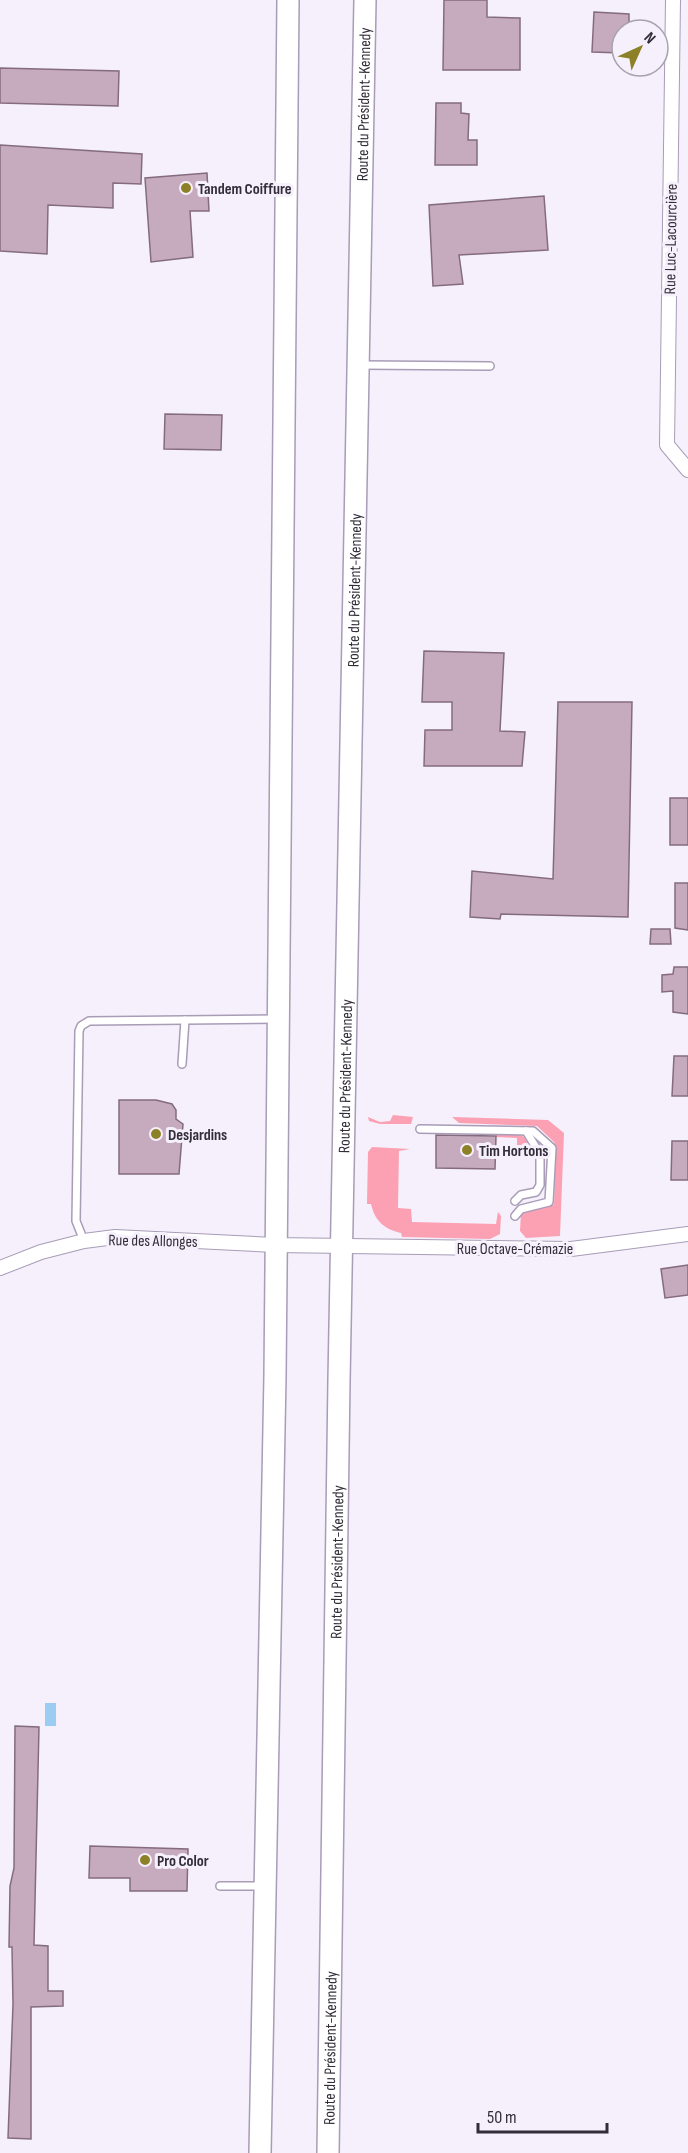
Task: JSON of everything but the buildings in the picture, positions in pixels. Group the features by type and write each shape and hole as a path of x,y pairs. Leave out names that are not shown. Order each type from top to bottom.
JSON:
{"main road":[{"path":"260,2153 278,1019 288,0"},
{"name":"Route du Président-Kennedy","path":"328,2153 341,1246 365,0"}],"street":[{"name":"Rue Luc-Lacourcière","path":"673,0 667,445 688,470"},
{"name":"Rue Octave-Crémazie","path":"275,1245 571,1249 688,1234"},
{"name":"Rue des Allonges","path":"0,1268 41,1252 84,1241 116,1237 275,1245"}],"lane":[{"path":"358,365 490,366"},
{"path":"84,1241 76,1221 79,1031 81,1026 89,1021 278,1019"},
{"path":"182,1064 185,1020"},
{"path":"420,1129 526,1131 539,1135 552,1148 551,1198 544,1204 521,1209 514,1216"},
{"path":"515,1201 521,1195 537,1192 540,1185 540,1154 526,1131"},
{"path":"220,1886 265,1886"}],"shaded area":[{"path":"393,1115 413,1117 411,1124 380,1124 369,1121 368,1117 380,1122 390,1121"},
{"path":"452,1117 548,1120 564,1133 560,1236 526,1238 520,1231 521,1213 554,1205 556,1147 554,1142 537,1126 459,1123"},
{"path":"496,1133 516,1133 524,1137 536,1157 522,1157 522,1145 517,1145 517,1138 496,1137"},
{"path":"372,1147 410,1149 399,1151 398,1208 411,1209 412,1222 496,1224 498,1212 501,1216 500,1234 490,1239 402,1237 401,1233 385,1227 378,1220 371,1204 367,1204 368,1152"}],"water":[{"path":"45,1703 56,1703 56,1726 45,1726"}],"place":[{"name":"Tandem Coiffure","path":"186,188"},
{"name":"Desjardins","path":"156,1134"},
{"name":"Tim Hortons","path":"467,1150"},
{"name":"Pro Color","path":"145,1860"}]}
